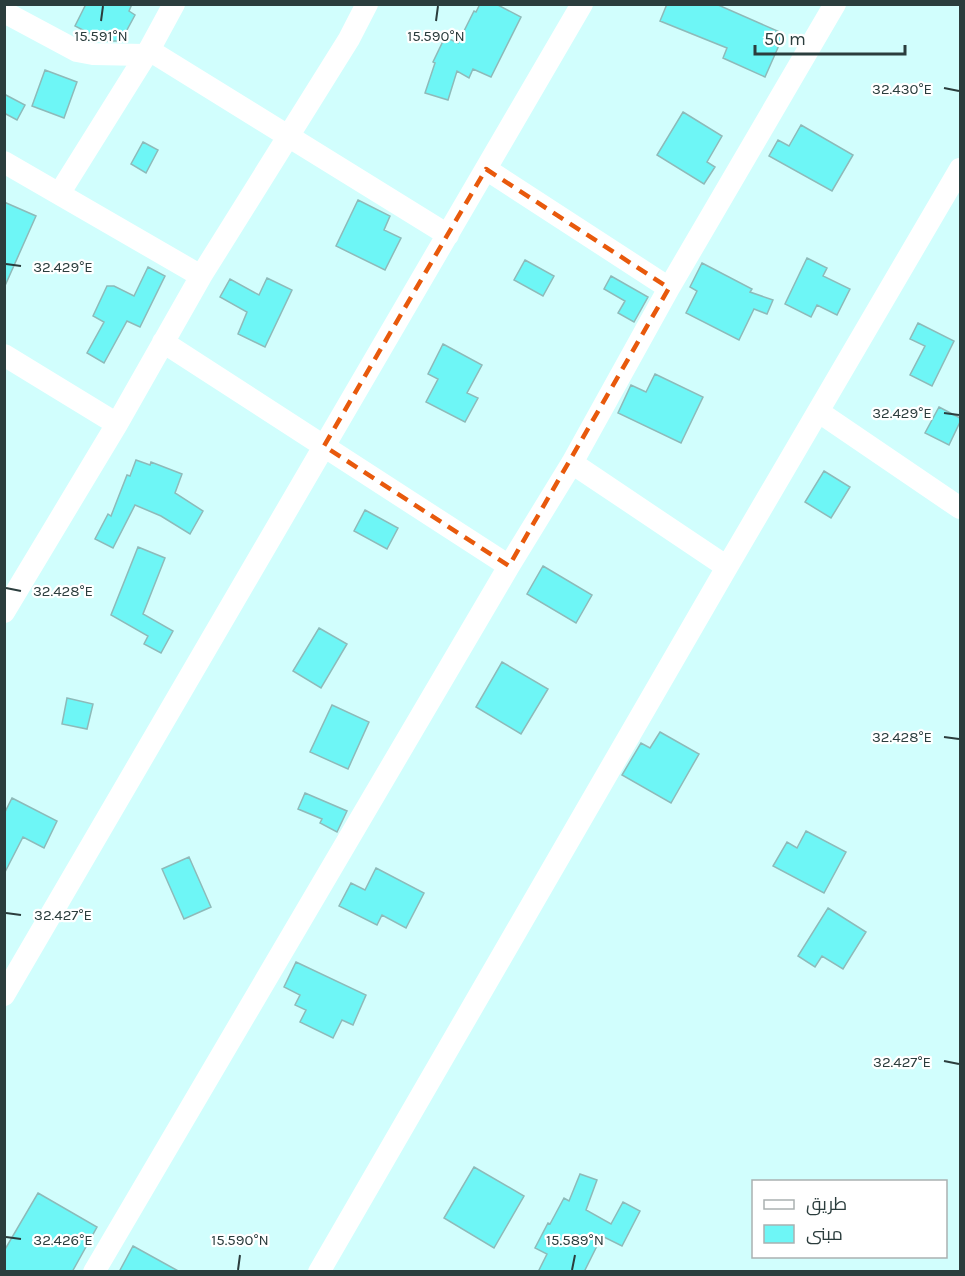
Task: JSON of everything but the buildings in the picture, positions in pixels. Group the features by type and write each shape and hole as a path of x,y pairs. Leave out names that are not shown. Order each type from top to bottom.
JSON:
{"street":[{"path":"59,194 147,53 174,4"},
{"path":"4,612 117,424 201,276 349,39 367,4"},
{"path":"4,995 582,4"},
{"path":"94,1272 509,566 572,463 669,288 835,4"},
{"path":"4,12 77,51 93,54 147,53 289,136 448,235"},
{"path":"4,162 201,276"},
{"path":"319,1272 960,169"},
{"path":"486,170 669,288"},
{"path":"163,342 509,566"},
{"path":"4,355 117,424"},
{"path":"819,412 960,508"},
{"path":"572,463 727,567"}],"highlighted area":[{"path":"486,169 669,288 509,566 324,446"}]}
